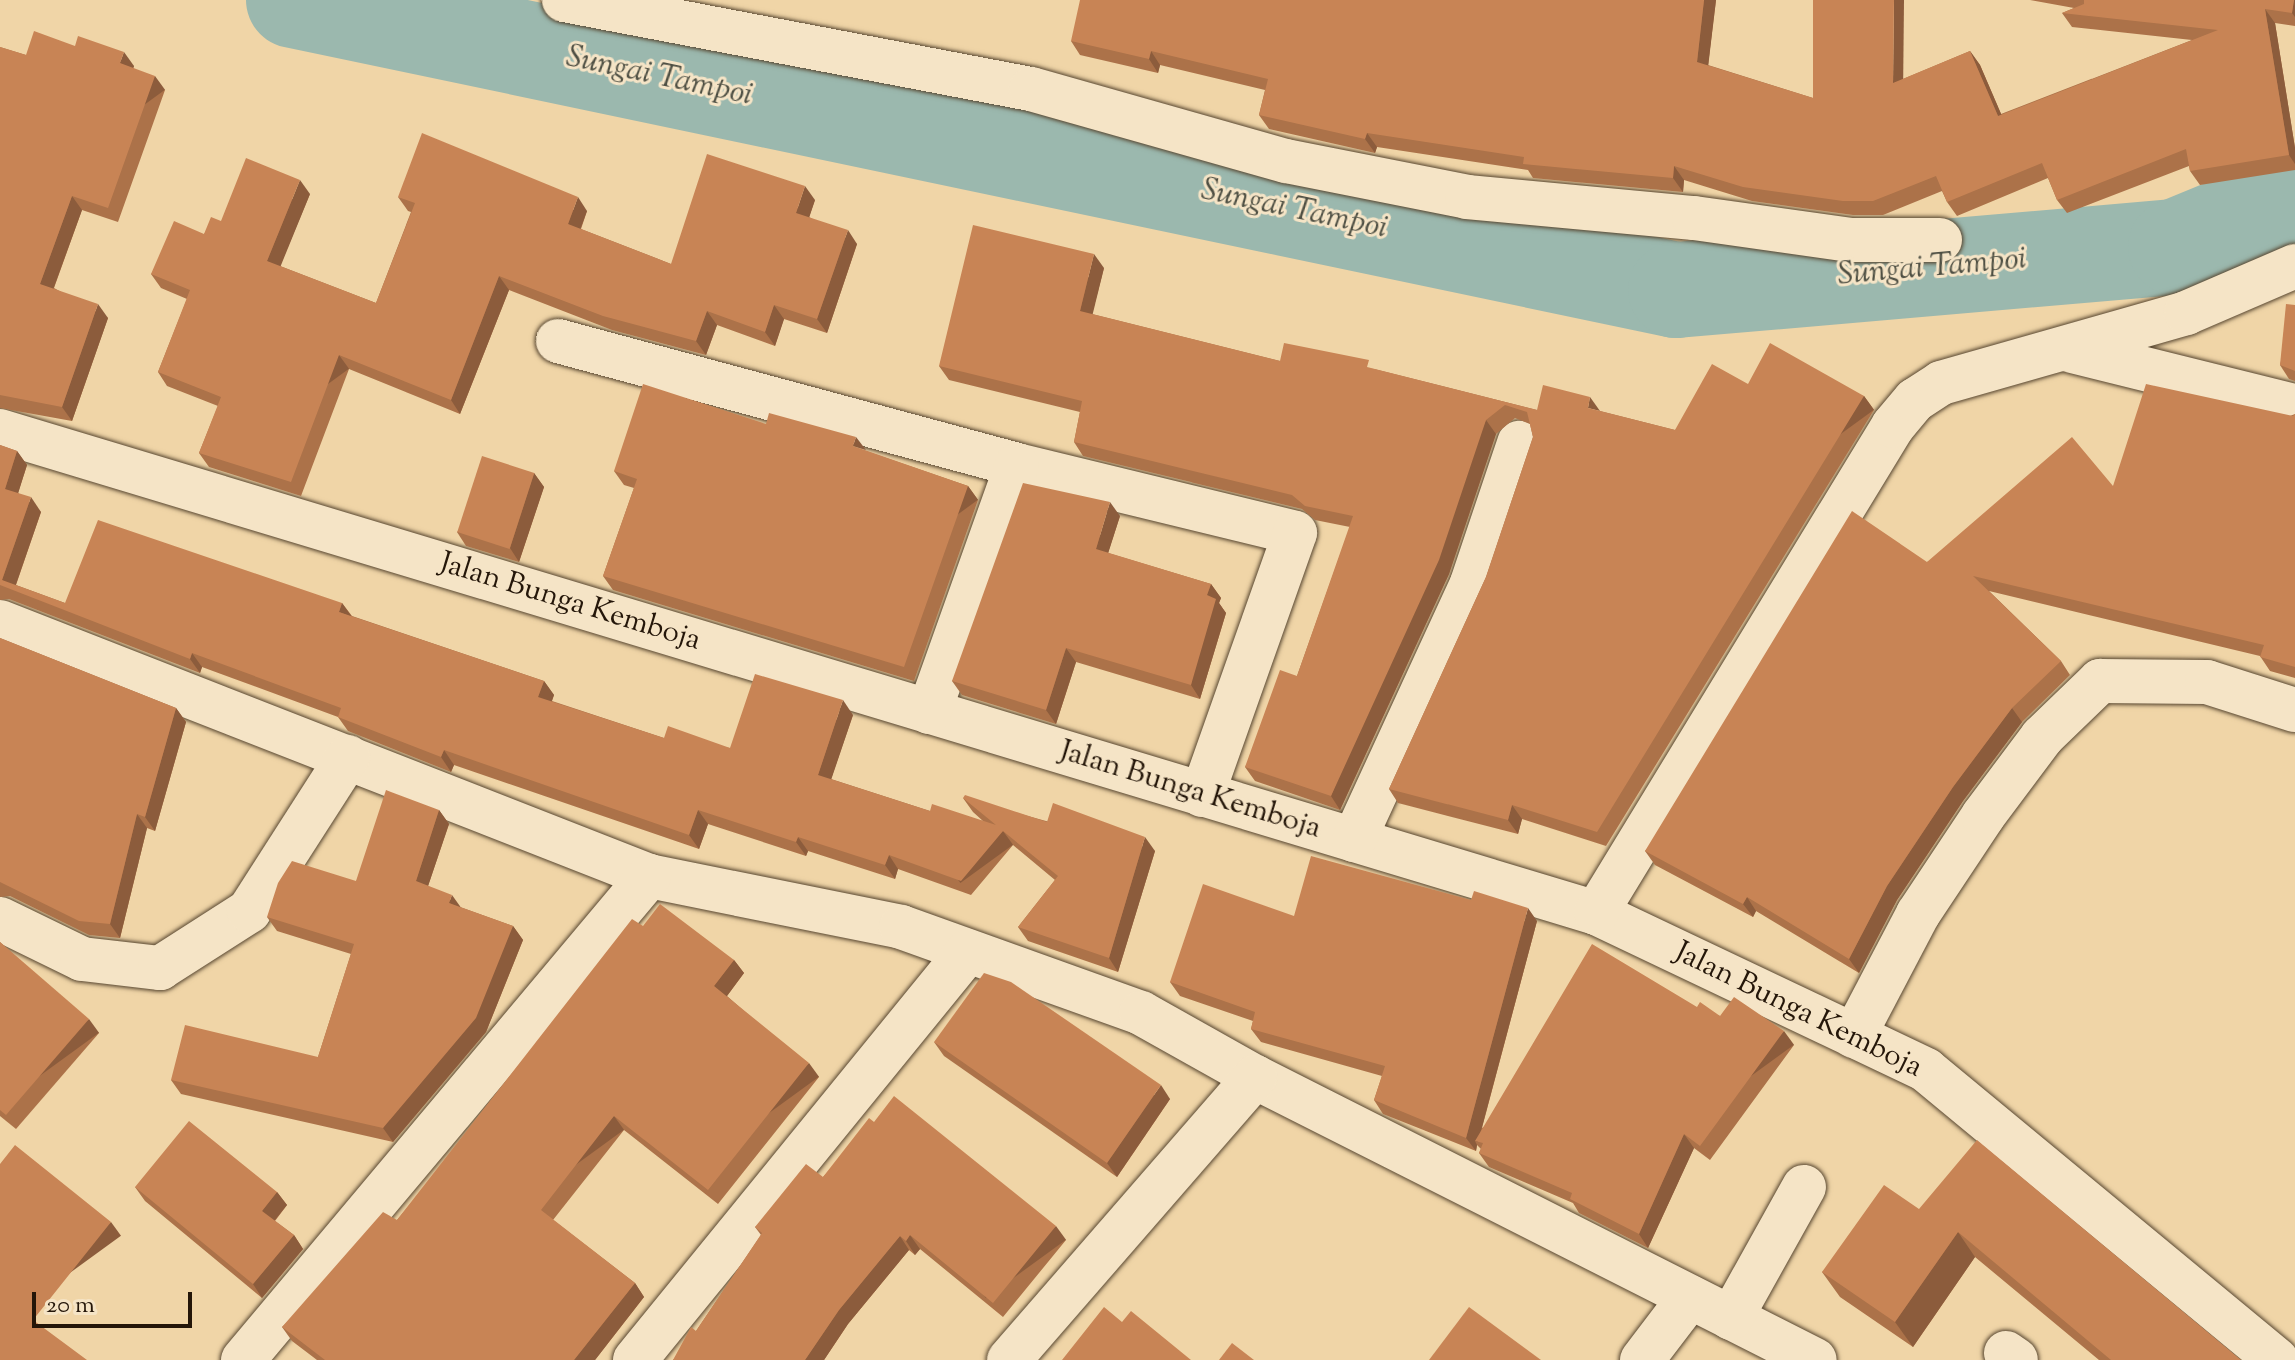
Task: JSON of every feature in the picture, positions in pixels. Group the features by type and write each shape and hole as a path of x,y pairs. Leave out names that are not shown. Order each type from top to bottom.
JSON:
{"street":[{"path":"564,0 1031,89 1286,161 1467,197 1694,218 1851,240 1940,240"},
{"path":"1596,913 1901,417 1941,383 2066,350 2186,313 2295,266"},
{"path":"558,341 1017,465 1295,533 1202,795"},
{"path":"2066,350 2295,406"},
{"name":"Jalan Bunga Kemboja","path":"0,431 1596,913 1926,1070 2276,1360"},
{"path":"1354,840 1472,583 1519,443"},
{"path":"929,712 1017,465"},
{"path":"0,622 649,876 901,927 1141,1013 1255,1077 1815,1360"},
{"path":"1854,1036 1918,914 1983,816 2042,737 2100,681 2207,682 2295,710"},
{"path":"0,919 82,959 160,968 249,911 348,757"},
{"path":"243,1360 649,876"},
{"path":"635,1360 968,951"},
{"path":"1009,1360 1255,1077"},
{"path":"1731,1318 1804,1187"},
{"path":"1642,1360 1690,1297"}],"building":[{"path":"1080,0 1704,0 1697,62 1813,98 1813,0 1894,0 1893,83 1970,51 1998,116 2218,30 2062,13 2084,4 2084,0 2294,0 2292,13 2265,9 2289,155 2190,171 2186,149 2057,200 2042,163 1947,202 1936,176 1873,201 1843,201 1743,187 1674,166 1673,178 1523,164 1524,157 1367,133 1365,139 1259,115 1268,79 1151,51 1149,59 1071,41"},
{"path":"34,31 75,46 78,36 124,52 120,63 155,76 108,208 72,196 40,284 98,304 62,407 0,395 0,47 26,55"},
{"path":"422,133 578,197 568,224 671,264 707,154 805,186 796,213 848,230 817,319 774,305 765,332 707,311 696,341 603,316 499,276 451,400 339,355 291,482 199,453 221,397 158,372 190,290 151,274 174,221 204,234 211,217 221,221 246,158 300,180 267,261 376,303 415,203 398,197"},
{"path":"973,225 1094,254 1080,311 1280,361 1284,343 1369,360 1367,367 1537,410 1543,385 1590,397 1588,408 1675,430 1712,364 1748,384 1770,343 1864,396 1597,832 1512,805 1508,820 1389,789 1486,577 1533,437 1527,412 1505,405 1486,420 1439,560 1331,796 1245,767 1280,670 1297,676 1353,516 1305,506 1292,495 1074,442 1082,401 939,366"},
{"path":"2286,304 2295,305 2295,371 2280,365"},
{"path":"643,384 766,424 769,413 856,437 853,446 968,486 904,667 603,576 637,479 614,471"},
{"path":"2146,384 2295,414 2295,667 2260,657 2264,645 1973,576 2061,661 2012,708 1953,787 1887,886 1849,959 1747,897 1743,904 1645,851 1852,511 1927,562 2072,437 2113,486"},
{"path":"0,445 17,451 5,489 31,497 2,580 65,603 98,520 342,603 339,612 544,681 538,697 664,738 668,726 730,748 755,674 843,700 818,775 930,811 932,804 996,825 963,798 965,795 1047,822 1053,803 1145,837 1109,958 1018,927 1058,876 1003,831 961,881 889,855 885,865 798,837 796,842 698,810 689,835 444,750 441,757 338,717 341,708 192,653 190,659 0,585"},
{"path":"482,456 534,473 510,549 457,532"},
{"path":"1023,483 1110,502 1096,549 1211,584 1207,595 1216,599 1191,685 1066,648 1046,710 952,681"},
{"path":"0,638 176,708 145,817 137,814 110,924 79,921 0,882"},
{"path":"386,790 439,810 416,881 452,895 449,903 513,926 476,1018 383,1128 171,1080 185,1025 318,1057 354,944 267,917 278,883 292,861 356,881"},
{"path":"1311,856 1471,900 1474,891 1528,908 1466,1138 1374,1100 1385,1066 1251,1029 1255,1012 1170,982 1203,884 1294,916"},
{"path":"660,904 734,960 714,986 809,1063 708,1190 614,1116 541,1210 635,1283 574,1360 325,1360 282,1327 383,1212 397,1220 632,919 643,926"},
{"path":"0,942 89,1019 6,1115 0,1110"},
{"path":"1592,944 1697,1007 1700,1002 1720,1016 1734,997 1784,1031 1700,1146 1684,1134 1639,1234 1570,1199 1572,1193 1479,1153 1483,1143 1475,1141"},
{"path":"984,973 1011,982 1161,1085 1107,1163 934,1042"},
{"path":"894,1096 1056,1226 993,1303 910,1235 906,1241 900,1236 839,1310 805,1360 673,1360 691,1327 696,1331 762,1233 755,1227 806,1164 823,1177 869,1118 874,1122"},
{"path":"189,1121 277,1192 262,1211 294,1235 253,1284 135,1187"},
{"path":"1977,1140 2241,1360 2111,1360 1958,1232 1895,1322 1822,1272 1884,1185 1919,1209"},
{"path":"15,1145 111,1222 33,1320 87,1360 0,1360 0,1164"},
{"path":"1104,1307 1122,1322 1131,1311 1191,1360 1062,1360"},
{"path":"1469,1307 1541,1360 1429,1360"},
{"path":"1232,1343 1254,1360 1219,1360"}],"waterway":[{"name":"Sungai Tampoi","path":"294,0 1676,290 2176,247 2295,198"}]}
